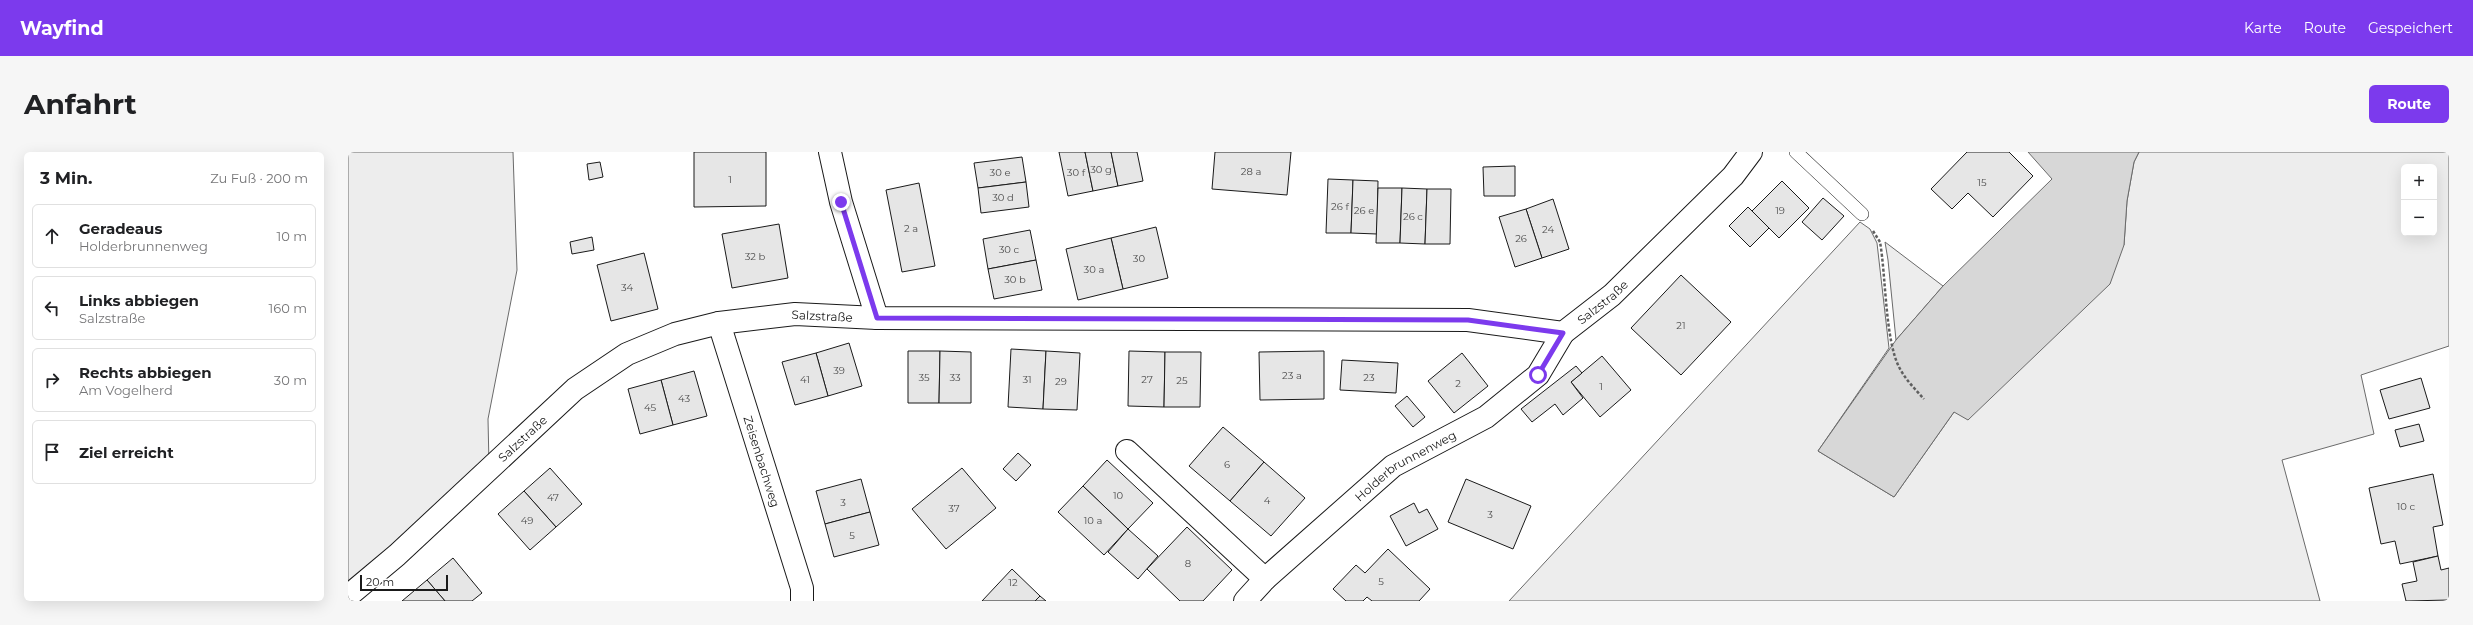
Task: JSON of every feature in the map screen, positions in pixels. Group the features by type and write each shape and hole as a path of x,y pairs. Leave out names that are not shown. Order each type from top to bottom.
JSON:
{"street":[{"path":"830,152 841,202 877,318"},
{"name":"Salzstraße","path":"348,596 398,555 575,389 627,354 675,334 719,322 795,314 877,318 1468,320 1563,333 1612,295 1733,176 1751,152"},
{"name":"Zeisenbachweg","path":"719,322 802,588 802,601"},
{"name":"Holderbrunnenweg","path":"1246,601 1265,579 1393,466 1486,417 1538,375 1563,333"},
{"path":"1127,452 1265,579"}],"lane":[{"path":"1796,152 1862,214"}],"path":[{"path":"1862,214 1880,242 1892,342 1899,367 1910,384 1924,399"}],"shaded area":[{"path":"348,152 513,152 517,270 488,419 489,465 348,589"},
{"path":"2028,152 2139,152 2134,162 2127,201 2124,245 2110,284 1968,420 1954,412 1894,497 1818,451 1896,340 1943,286 2052,179"},
{"path":"2139,152 2449,152 2449,346 2361,375 2374,434 2282,460 2320,601 1509,601 1860,222 1870,229 1877,243 1889,348 1818,451 1894,497 1954,412 2124,245 2127,201 2134,162"},
{"path":"1885,242 1943,286 1896,340 1888,260"}],"building":[{"path":"694,152 766,152 766,206 694,207"},
{"path":"1059,152 1085,152 1093,191 1068,196"},
{"path":"1085,152 1111,152 1118,186 1093,191"},
{"path":"1111,152 1137,152 1143,181 1118,186"},
{"path":"1215,152 1291,152 1287,195 1212,189"},
{"path":"1967,152 2009,152 2033,176 1993,217 1968,193 1952,209 1931,189"},
{"path":"1022,157 1026,182 978,188 974,163"},
{"path":"600,162 603,177 589,180 587,164"},
{"path":"1515,166 1515,196 1484,196 1483,167"},
{"path":"1328,179 1353,180 1351,233 1326,233"},
{"path":"1353,180 1378,181 1377,234 1351,233"},
{"path":"1782,181 1809,208 1779,238 1752,211"},
{"path":"1026,182 1029,207 981,213 978,188"},
{"path":"919,183 935,266 902,272 886,190"},
{"path":"1378,188 1402,188 1400,243 1376,243"},
{"path":"1402,188 1427,189 1425,244 1400,243"},
{"path":"1427,189 1451,189 1450,244 1425,244"},
{"path":"1823,198 1844,216 1822,240 1802,222"},
{"path":"1553,199 1569,249 1542,258 1526,209"},
{"path":"1748,207 1769,228 1750,247 1729,226"},
{"path":"1526,209 1542,258 1515,267 1499,217"},
{"path":"779,224 788,278 732,288 722,234"},
{"path":"1156,227 1168,278 1123,289 1111,238"},
{"path":"1030,230 1036,260 988,269 983,239"},
{"path":"592,237 594,250 572,254 570,242"},
{"path":"1111,238 1123,289 1078,300 1066,249"},
{"path":"644,253 658,309 611,321 597,265"},
{"path":"1036,260 1042,290 994,299 988,269"},
{"path":"1681,275 1731,322 1681,375 1631,328"},
{"path":"849,343 862,386 828,396 816,353"},
{"path":"1011,349 1046,351 1043,409 1008,407"},
{"path":"908,351 940,351 939,403 908,403"},
{"path":"940,351 971,352 971,403 939,403"},
{"path":"1046,351 1080,353 1077,410 1043,409"},
{"path":"1129,351 1165,352 1164,407 1128,406"},
{"path":"1324,351 1324,399 1260,400 1259,352"},
{"path":"1165,352 1201,352 1200,407 1164,407"},
{"path":"816,353 828,396 795,405 782,362"},
{"path":"1462,353 1488,386 1454,413 1428,381"},
{"path":"1602,356 1631,390 1600,417 1571,382"},
{"path":"1342,360 1398,363 1396,393 1340,390"},
{"path":"1576,366 1582,373 1571,382 1583,398 1563,415 1555,404 1532,422 1521,409"},
{"path":"694,371 707,416 673,425 661,380"},
{"path":"2421,378 2430,408 2389,419 2380,390"},
{"path":"661,380 673,425 640,434 628,389"},
{"path":"1407,396 1425,417 1413,427 1395,406"},
{"path":"2419,424 2424,441 2400,447 2395,430"},
{"path":"1223,427 1264,462 1230,501 1189,466"},
{"path":"1018,453 1031,465 1016,481 1003,469"},
{"path":"1107,460 1153,503 1128,529 1083,486"},
{"path":"1264,462 1305,498 1271,536 1230,501"},
{"path":"550,468 582,504 556,527 524,491"},
{"path":"962,468 996,508 946,549 912,509"},
{"path":"2433,474 2443,525 2433,527 2438,556 2400,564 2395,541 2381,544 2369,488"},
{"path":"861,479 870,512 825,524 816,491"},
{"path":"1466,479 1531,506 1513,549 1448,522"},
{"path":"1083,486 1128,529 1104,555 1058,512"},
{"path":"524,491 556,527 530,550 498,514"},
{"path":"1414,503 1419,513 1427,509 1438,529 1406,546 1390,516"},
{"path":"870,512 879,545 834,557 825,524"},
{"path":"1187,527 1232,570 1203,601 1180,601 1147,569"},
{"path":"1128,529 1158,556 1138,579 1108,552"},
{"path":"1388,549 1430,589 1419,601 1372,601 1367,597 1363,601 1346,601 1333,589 1356,565 1365,573"},
{"path":"2438,556 2441,570 2449,568 2449,600 2406,601 2402,584 2417,581 2413,562"},
{"path":"453,558 482,593 472,601 445,601 427,580"},
{"path":"1012,569 1040,596 1035,601 982,601"},
{"path":"427,580 445,601 402,601"},
{"path":"1040,596 1046,601 1035,601"}],"route":[{"path":"841,202 877,318 1468,320 1563,333 1538,375"}]}
